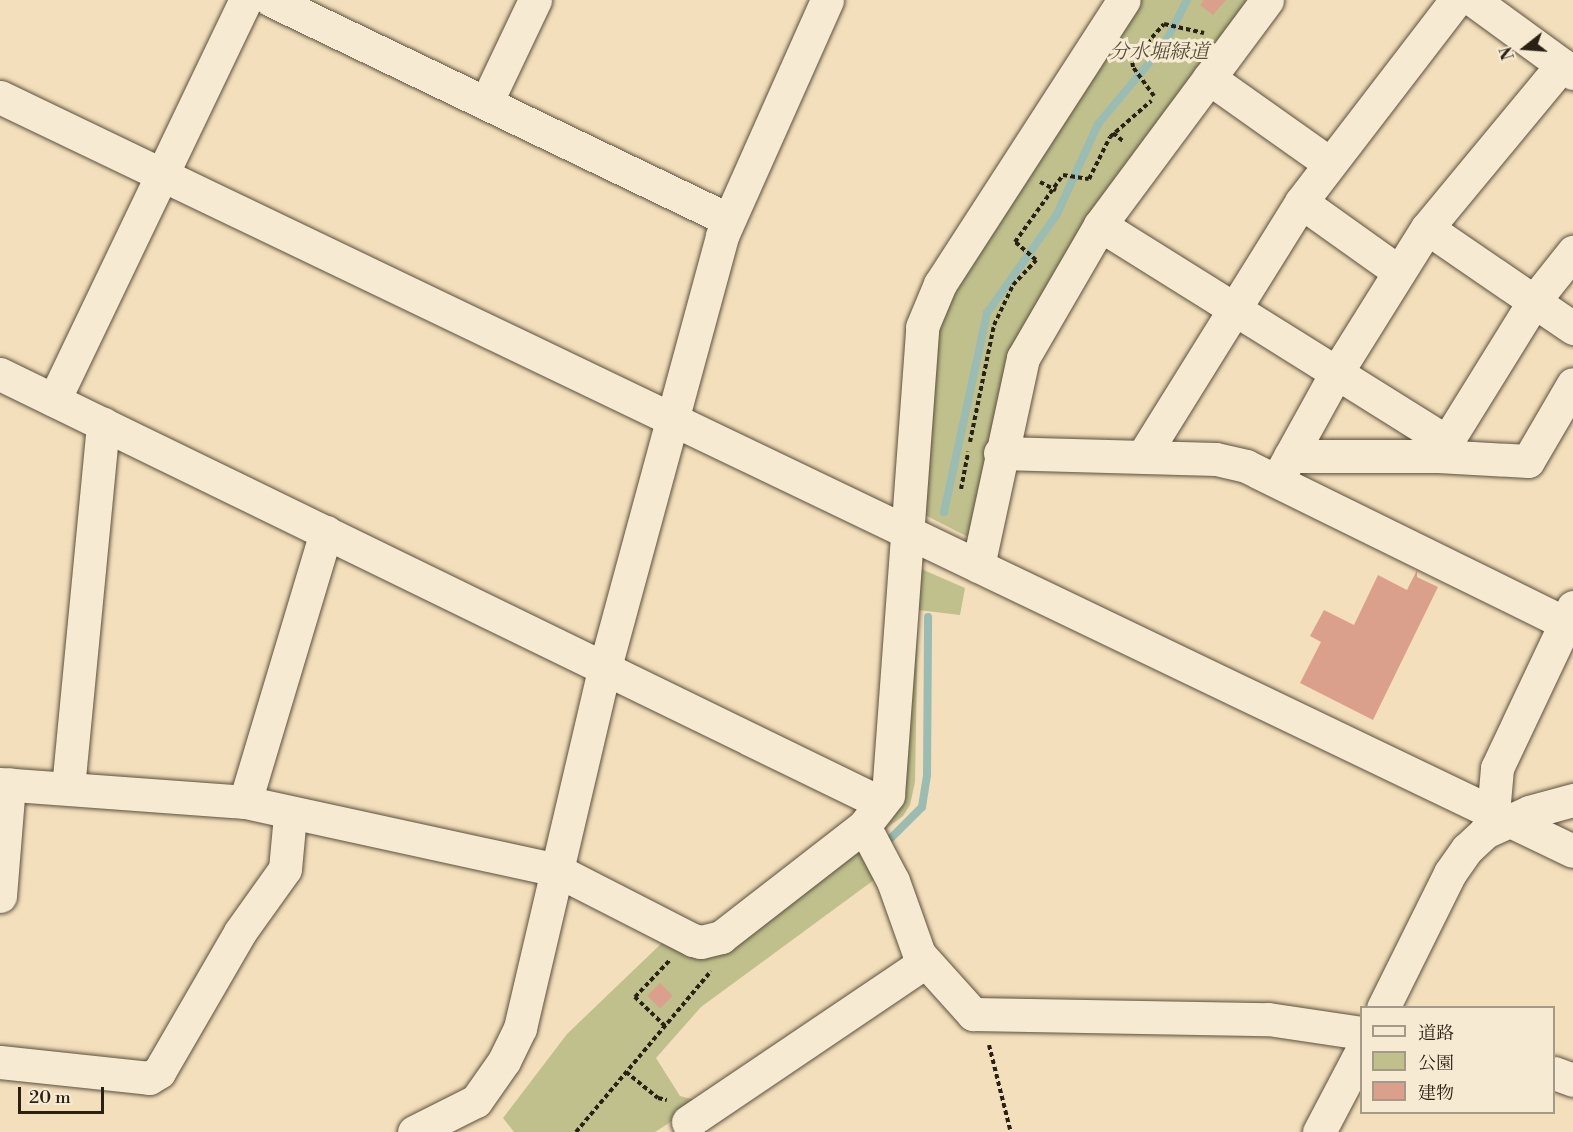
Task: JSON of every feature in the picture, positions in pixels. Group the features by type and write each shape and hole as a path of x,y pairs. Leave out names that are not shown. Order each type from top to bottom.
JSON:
{"street":[{"path":"54,400 246,0"},
{"path":"271,0 487,101 727,219"},
{"path":"487,101 535,0"},
{"path":"414,1132 476,1101 504,1060 520,1028 555,870 605,667 727,219 827,0"},
{"path":"978,566 1000,453 1023,358 1100,225 1267,0"},
{"path":"1143,456 1232,308 1301,202 1456,0"},
{"path":"1284,468 1335,375 1427,228 1568,69 1473,0"},
{"path":"0,896 5,784 68,788 245,802 290,815 555,870 705,949 873,814 888,795 918,350 929,309 940,284 1121,1"},
{"path":"1209,78 1329,163"},
{"path":"0,97 1573,851"},
{"path":"1301,202 1399,272"},
{"path":"1100,225 1335,375 1442,449"},
{"path":"1427,228 1573,328"},
{"path":"1442,449 1534,301 1573,252"},
{"path":"0,374 605,667 873,814"},
{"path":"1000,453 1216,459 1246,466 1284,468 1442,449 1528,461 1573,384"},
{"path":"68,788 104,424"},
{"path":"1284,468 1570,619 1497,768 1501,817"},
{"path":"245,802 326,532"},
{"path":"1384,1006 1450,873 1485,832 1501,817 1573,800"},
{"path":"873,814 867,836 888,870 924,963 973,1014 979,1016 1268,1019 1360,1033"},
{"path":"0,1062 149,1078 159,1072 240,932 281,877 288,860 290,815"},
{"path":"706,1111 924,963"},
{"path":"1319,1132 1360,1054"},
{"path":"1555,1072 1573,1080"}],"path":[{"path":"1154,96 1149,85 1133,67 1132,60 1164,24 1204,33"},
{"path":"1197,42 1210,25"},
{"path":"1033,256 1015,242 1056,190 1063,175 1089,179 1110,137 1162,87"},
{"path":"1034,179 1056,190"},
{"path":"665,1026 635,997 705,949"},
{"path":"576,1132 665,1026 705,949"},
{"path":"979,1016 1010,1129"},
{"path":"626,1072 658,1098 706,1111"}],"green space":[{"name":"分水堀緑道","path":"1136,0 1255,0 1095,214 972,539 913,509 938,310"},
{"path":"912,565 965,588 960,615 918,610 915,782 910,805 903,816 880,833"},
{"path":"860,843 878,877 701,1007 656,1058 680,1096 702,1102 655,1132 514,1132 503,1118 567,1034 665,940 705,956"}],"building":[{"path":"1204,0 1226,0 1213,15 1200,5"},
{"path":"1417,570 1417,577 1438,587 1373,720 1300,683 1321,642 1310,636 1324,610 1354,625 1378,575 1407,590"},
{"path":"660,983 673,996 660,1008 647,996"}],"waterway":[{"path":"944,512 987,313 1057,214 1098,124 1164,45 1187,0"},
{"path":"888,841 922,807 927,775 928,617"}]}
